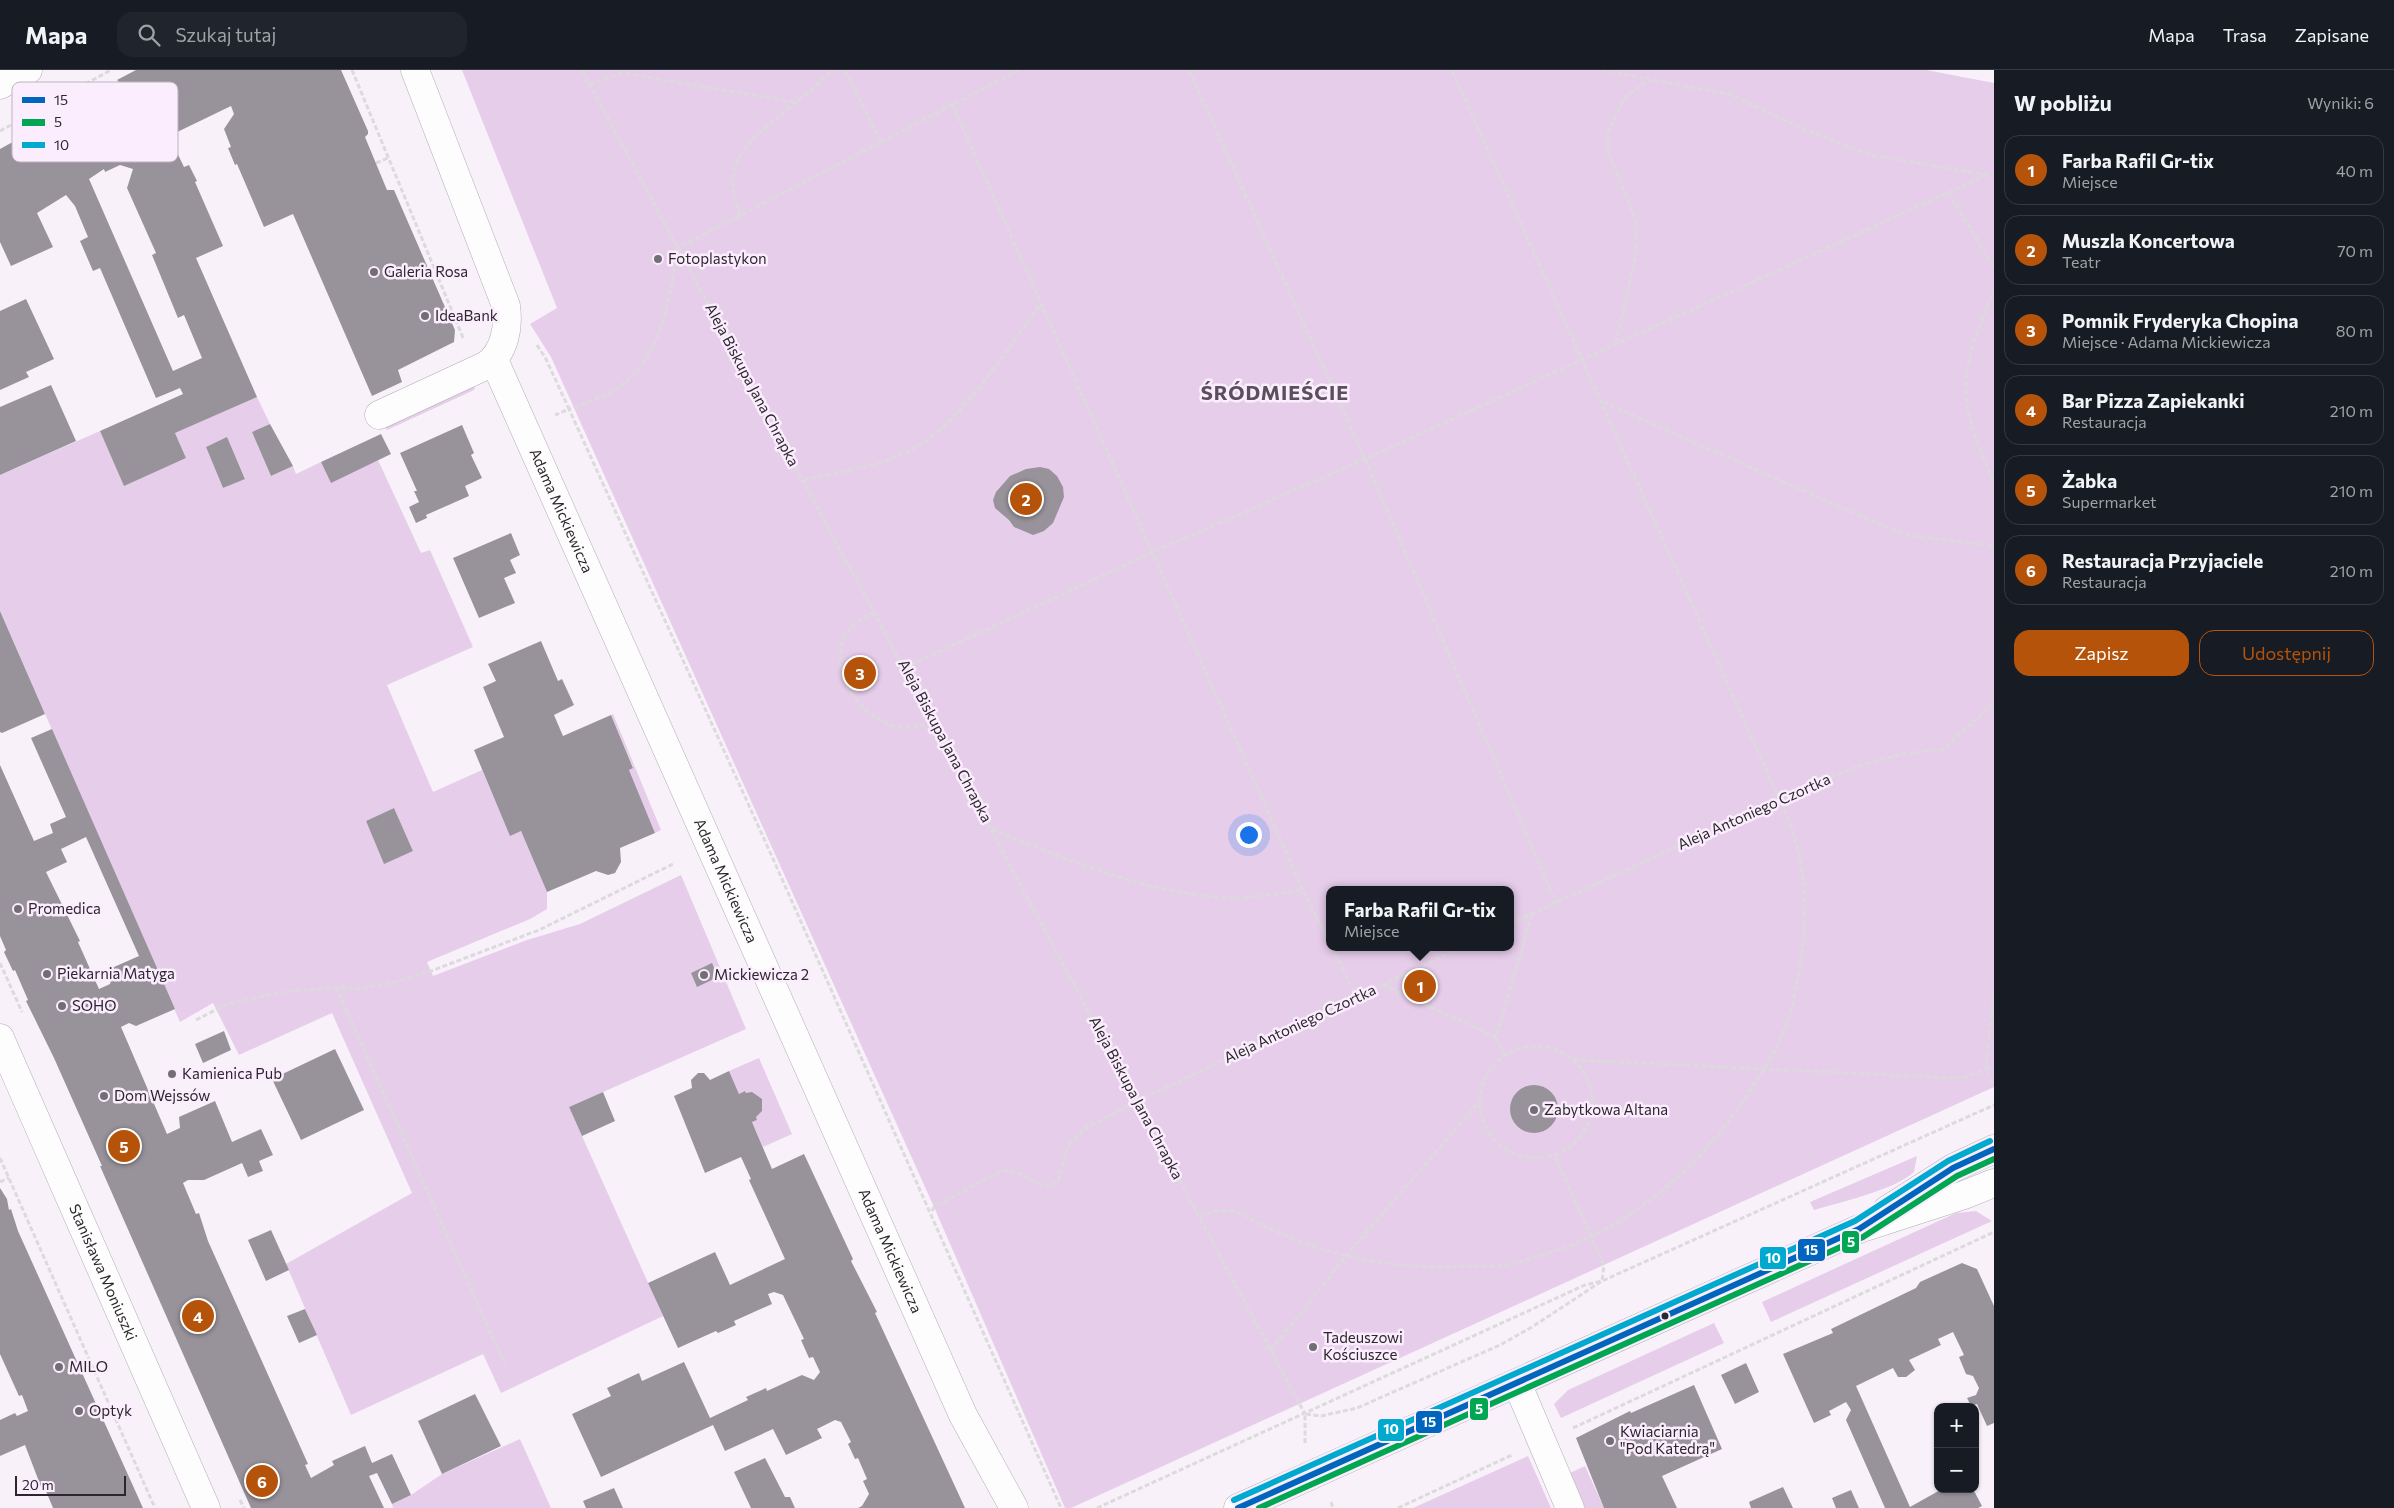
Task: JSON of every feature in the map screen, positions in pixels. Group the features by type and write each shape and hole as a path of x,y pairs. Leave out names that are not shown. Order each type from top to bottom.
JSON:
{"street":[{"path":"0,85 28,70"},
{"path":"379,415 477,370 494,360 502,344 507,316 506,306 415,70"},
{"name":"Adama Mickiewicza","path":"494,360 963,1415 1014,1508"},
{"name":"Stanisława Moniuszki","path":"0,1038 206,1508"},
{"path":"1859,1229 1953,1168 1992,1157"},
{"path":"1238,1508 1859,1229 1964,1195 1994,1183"},
{"path":"1516,1383 1570,1508"}],"path":[{"path":"89,82 111,70"},
{"name":"Aleja Biskupa Jana Chrapka","path":"582,70 1305,1414"},
{"path":"740,215 733,195 735,168 752,140 834,70"},
{"path":"845,70 881,142"},
{"path":"569,410 611,392 632,376 641,366 656,339 668,310 678,248 1019,70"},
{"path":"1189,70 1365,459 1556,903"},
{"path":"1200,1217 1218,1211 1231,1211 1288,1237 1346,1256 1402,1266 1509,1265 1558,1251 1591,1238 1620,1222 1648,1201 1706,1150 1735,1114 1764,1069 1792,1008 1804,920 1805,887 1799,848 1790,823 1452,70"},
{"path":"1602,70 1731,95 1810,132 1870,156 1994,176"},
{"path":"590,84 623,73 795,102"},
{"path":"1616,344 1636,253 1636,222 1608,151 1608,132 1624,99 1649,78"},
{"path":"952,104 1151,553 1303,890 1326,936"},
{"path":"0,131 12,124"},
{"path":"376,163 388,158"},
{"path":"904,668 1151,553 1365,459 1987,175"},
{"path":"1948,192 1994,268"},
{"path":"1994,289 1969,360 1966,389 1971,422 1994,484"},
{"path":"804,480 883,460 911,450 918,445 938,430 960,409 1041,304"},
{"path":"507,316 528,329 546,359 931,1211 1061,1508"},
{"path":"1602,402 1883,526 1913,536 1994,546"},
{"path":"875,612 858,621 847,634 840,653 840,670 848,689 874,717 894,726 916,727 934,722"},
{"name":"Aleja Antoniego Czortka","path":"1514,922 1779,800 1861,765 1903,754 1943,748 1994,703"},
{"path":"992,829 1076,863 1153,888 1218,898 1255,897 1303,890"},
{"path":"196,1020 227,1004 283,992 336,986 356,989 388,984 431,971 539,930 676,863"},
{"path":"1496,1037 1532,913"},
{"path":"1334,951 1357,998"},
{"name":"Aleja Antoniego Czortka","path":"931,1211 934,1207 1001,1171 1012,1169 1044,1186 1052,1186 1058,1181 1068,1145 1084,1129 1137,1101 1454,951"},
{"path":"1383,985 1496,1037 1506,1055"},
{"path":"336,986 506,1367"},
{"path":"1994,990 1986,1069 1994,1087"},
{"path":"1574,1060 1584,1073 1592,1093 1591,1112 1585,1128 1576,1142 1554,1155 1532,1158 1518,1155 1500,1145 1488,1132 1480,1112 1484,1080 1490,1070 1506,1055 1531,1046 1549,1047 1574,1060 1953,1078 1967,1077 1994,1066"},
{"path":"1271,1350 1346,1256 1480,1100"},
{"path":"1305,1414 1321,1416 1357,1408 1500,1345 1565,1307 1602,1281 1994,1105"},
{"path":"1554,1155 1604,1265 1602,1281"},
{"path":"0,1158 155,1508"},
{"path":"0,1182 9,1178"},
{"path":"1398,1508 1994,1232"},
{"path":"1097,1508 1585,1285 1602,1281"},
{"path":"1305,1414 1304,1441 1308,1450"}],"shaded area":[{"path":"462,70 1926,70 1994,83 1994,1087 1071,1508 1065,1508 934,1207 551,357 530,324 557,308"},
{"path":"473,383 475,389 472,391 387,430 383,424"},
{"path":"257,397 270,424 252,432 271,476 293,466 296,474 321,462 331,482 378,460 421,553 430,550 473,647 387,685 433,792 482,770 510,835 521,831 547,892 547,909 530,919 427,962 433,976 527,940 580,924 681,875 746,1029 569,1107 663,1316 501,1393 483,1354 351,1415 286,1264 412,1193 332,1013 239,1055 213,1003 180,1022 0,611 0,475 100,431 125,485 186,458 175,433","holes":["227,438 245,478 223,488 206,447","394,808 413,851 384,863 366,821"]},
{"path":"613,714 661,830 655,833 629,770 633,767 611,715"},
{"path":"759,1058 792,1134 763,1147 752,1122 757,1120 745,1091 739,1094 729,1071"},
{"path":"1917,1156 1914,1172 1881,1190 1814,1210 1810,1202"},
{"path":"1976,1211 1992,1221 1771,1322 1762,1302 1956,1213"},
{"path":"1714,1323 1724,1343 1561,1418 1554,1404 1568,1390"},
{"path":"520,1439 551,1508 393,1508 392,1504 411,1495 442,1474"},
{"path":"1528,1456 1551,1508 1413,1508"},
{"path":"1585,1466 1604,1508 1585,1508 1570,1473"}],"building":[{"path":"136,70 341,70 368,131 365,137 387,190 394,190 455,330 454,342 398,370 402,382 372,396 293,214 264,227 237,164 235,165 228,148 231,147 224,129 234,114 231,106 178,132 178,82 119,82 117,80"},
{"path":"12,142 12,162 178,162 178,155 184,167 189,165 223,246 196,258 257,397 175,433 186,458 124,486 100,431 183,394 180,388 156,398 100,268 93,271 80,241 88,237 75,206 66,195 37,213 53,247 11,266 0,242 0,149","holes":["120,165 133,169 127,188 156,253 152,255 178,318 184,315 202,358 173,371 89,179 104,169 105,172"]},
{"path":"26,299 54,359 26,372 29,377 0,390 0,311"},
{"path":"51,385 76,441 0,475 0,407"},
{"path":"270,424 293,466 271,476 252,432"},
{"path":"462,425 474,453 471,455 482,478 465,486 469,496 426,515 427,518 416,523 409,507 419,502 414,491 417,491 400,453"},
{"path":"381,434 391,454 331,483 321,462"},
{"path":"227,437 245,479 223,488 206,447"},
{"path":"1040,467 1049,469 1057,476 1063,487 1064,497 1053,523 1044,531 1033,535 1014,527 995,508 993,500 996,492 1010,476 1026,469"},
{"path":"511,533 520,555 510,560 516,573 504,578 515,603 479,618 453,558"},
{"path":"0,611 45,714 2,733 0,732"},
{"path":"541,641 558,681 562,679 574,705 554,715 563,736 611,715 633,768 629,770 655,833 620,848 621,862 615,873 608,875 596,871 547,892 521,831 510,836 474,750 504,737 483,687 496,681 488,664"},
{"path":"52,729 175,1009 136,1026 129,1023 121,1027 167,1134 180,1128 179,1117 215,1101 232,1142 261,1129 273,1155 259,1161 263,1171 248,1177 242,1163 204,1180 188,1180 183,1183 196,1214 199,1213 208,1241 308,1464 305,1465 311,1478 334,1465 332,1461 365,1446 372,1463 392,1454 411,1495 392,1504 377,1473 369,1476 384,1508 251,1508 100,1166 102,1166 54,1058 26,1001 28,1000 15,970 13,971 4,952 6,950 0,936 0,765 34,841 53,833 50,824 66,817 31,738","holes":["86,837 139,956 114,967 110,984 99,989 78,942 80,941 46,872 67,862 61,849"]},
{"path":"394,808 413,851 384,864 366,821"},
{"name":"Mickiewicza 2","path":"712,963 718,977 697,987 691,973"},
{"path":"224,1031 231,1050 203,1063 195,1044"},
{"path":"335,1049 364,1110 301,1140 272,1079"},
{"path":"729,1071 739,1094 745,1091 746,1093 752,1092 762,1099 762,1111 756,1117 757,1120 752,1122 772,1169 804,1154 853,1259 851,1261 877,1312 875,1313 965,1508 858,1508 862,1506 869,1494 863,1481 867,1479 858,1458 855,1459 848,1444 851,1442 841,1422 835,1420 817,1429 822,1438 786,1455 773,1429 725,1451 713,1425 601,1477 572,1414 611,1396 607,1388 639,1373 642,1381 684,1362 710,1418 748,1400 746,1397 766,1388 767,1391 802,1375 814,1380 820,1372 813,1357 809,1358 801,1340 804,1339 783,1295 774,1292 768,1294 772,1304 734,1321 736,1325 718,1333 716,1331 678,1348 648,1283 715,1252 730,1285 785,1259 749,1180 751,1179 741,1157 705,1173 674,1096 692,1088 691,1080 698,1073 704,1073 710,1080"},
{"name":"Zabytkowa Altana","path":"1534,1085 1543,1087 1551,1092 1556,1100 1558,1109 1556,1118 1551,1126 1543,1131 1534,1133 1525,1131 1517,1126 1512,1118 1510,1109 1512,1100 1517,1092 1525,1087"},
{"path":"603,1092 615,1121 582,1136 569,1107"},
{"path":"0,1188 7,1199 9,1210 11,1209 18,1231 143,1508 53,1508 46,1491 43,1492 25,1445 0,1456 0,1420 15,1413 17,1416 28,1411 22,1395 19,1396 0,1354"},
{"path":"271,1230 289,1270 266,1281 248,1240"},
{"path":"1962,1263 1977,1269 1994,1306 1994,1423 1987,1426 1979,1408 1979,1403 1970,1403 1967,1398 1976,1395 1979,1388 1973,1376 1966,1374 1959,1357 1964,1355 1953,1332 1938,1339 1941,1345 1909,1360 1915,1370 1906,1377 1898,1377 1893,1368 1856,1386 1910,1507 1935,1493 1975,1493 1982,1506 1978,1508 1885,1508 1846,1420 1851,1410 1846,1402 1829,1411 1831,1415 1814,1423 1783,1354 1833,1333 1831,1329 1916,1288 1920,1282"},
{"path":"305,1309 317,1335 299,1343 287,1316"},
{"path":"1746,1363 1759,1392 1735,1404 1721,1375"},
{"path":"1694,1385 1722,1449 1662,1476 1677,1508 1604,1508 1576,1438 1630,1411 1631,1413"},
{"path":"475,1394 501,1446 442,1474 418,1421"},
{"path":"765,1458 785,1497 790,1497 795,1508 751,1508 734,1472"},
{"path":"1783,1487 1793,1508 1751,1508 1749,1502"},
{"path":"614,1488 623,1508 586,1508 583,1501"},
{"path":"1851,1490 1859,1508 1836,1508 1832,1498"}],"transit line":[{"name":"10","path":"1234,1500 1855,1221 1948,1161 1990,1141"},
{"name":"15","path":"1238,1508 1859,1229 1953,1168 1994,1149"},
{"name":"5","path":"1259,1508 1863,1237 1957,1176 1994,1159"}],"place":[{"name":"Fotoplastykon","path":"658,259"},
{"name":"Galeria Rosa","path":"374,272"},
{"name":"IdeaBank","path":"425,316"},
{"name":"Muszla Koncertowa","path":"1026,499"},
{"name":"Pomnik Fryderyka Chopina","path":"860,673"},
{"name":"Promedica","path":"18,909"},
{"name":"Piekarnia Matyga","path":"47,974"},
{"name":"Mickiewicza 2","path":"704,975"},
{"name":"Farba Rafil Gr-tix","path":"1420,986"},
{"name":"SOHO","path":"62,1006"},
{"name":"Kamienica Pub","path":"172,1074"},
{"name":"Dom Wejssów","path":"104,1096"},
{"name":"Zabytkowa Altana","path":"1534,1110"},
{"name":"Żabka","path":"124,1146"},
{"name":"Bar Pizza Zapiekanki","path":"198,1316"},
{"name":"Tadeuszowi Kościuszce","path":"1313,1347"},
{"name":"MILO","path":"59,1367"},
{"name":"Optyk","path":"79,1411"},
{"name":"Kwiaciarnia \"Pod Katedrą\"","path":"1610,1441"},
{"name":"Restauracja Przyjaciele","path":"262,1481"}],"district":[{"name":"ŚRÓDMIEŚCIE","path":"1275,393"}]}
